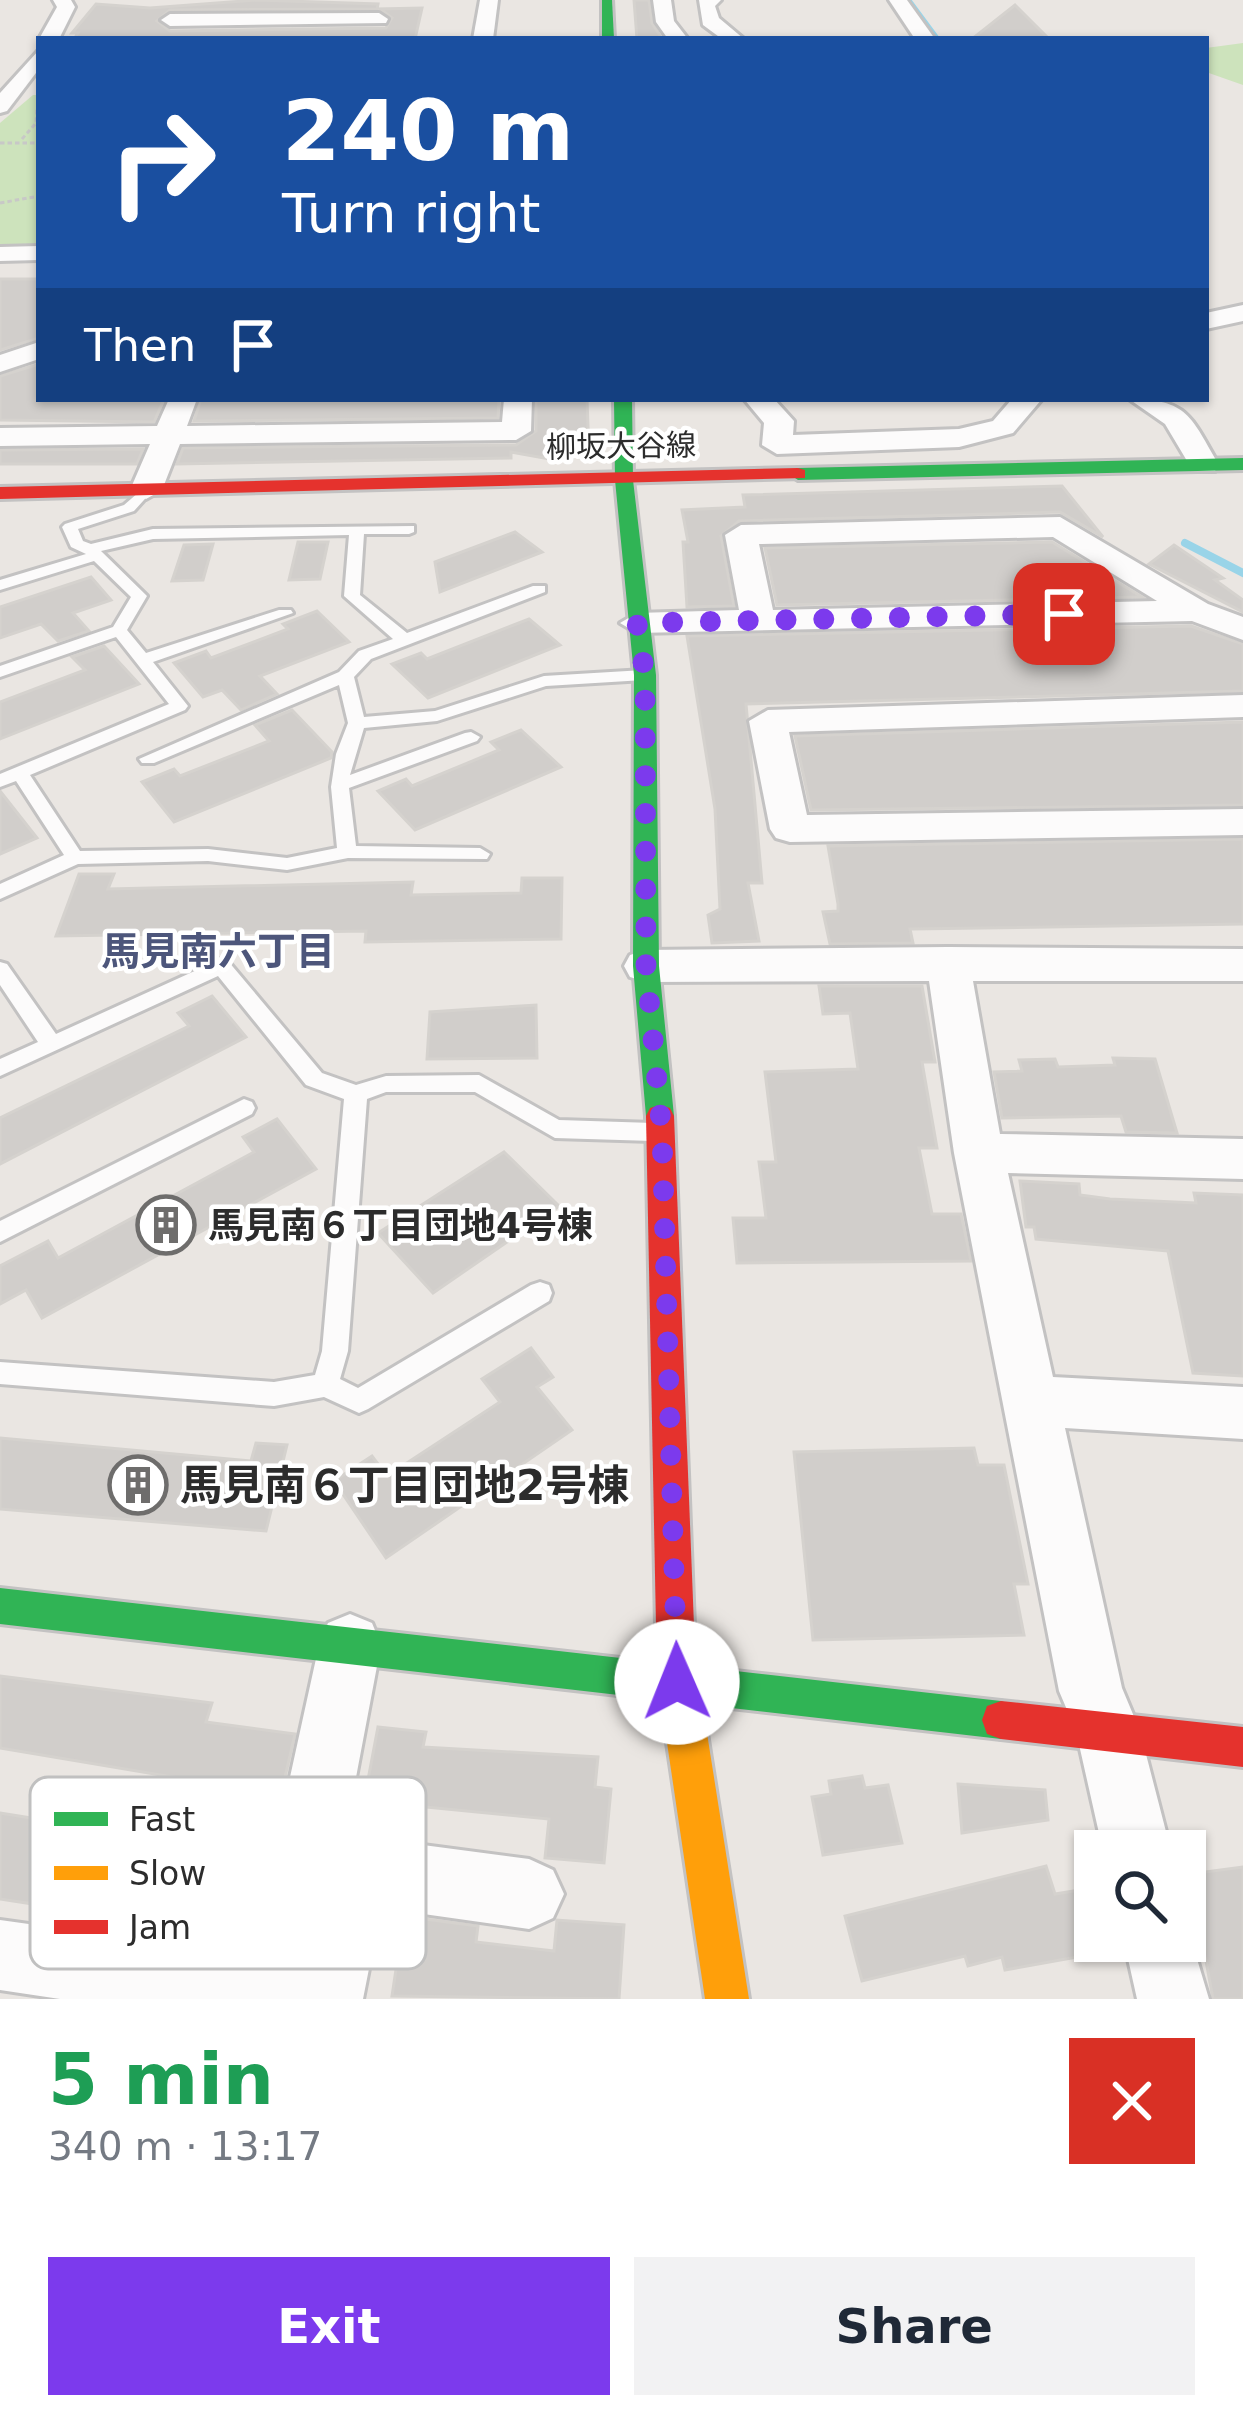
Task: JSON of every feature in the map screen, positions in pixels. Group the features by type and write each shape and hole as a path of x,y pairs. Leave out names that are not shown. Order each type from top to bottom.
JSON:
{"street":[{"path":"51,36 66,8 62,0"},
{"path":"483,36 489,0"},
{"path":"608,0 608,36"},
{"path":"662,0 665,22 675,36"},
{"path":"712,0 705,4 710,21 730,36"},
{"path":"898,0 923,36"},
{"path":"172,10 379,19"},
{"path":"6,99 36,60"},
{"path":"6,99 36,92"},
{"path":"0,254 36,253"},
{"path":"1226,317 1243,344"},
{"path":"0,364 36,351"},
{"path":"0,377 36,378"},
{"path":"146,490 181,402"},
{"path":"0,437 516,431 518,402"},
{"path":"623,402 624,479 645,675 646,966 662,1133 677,1682 727,1999"},
{"path":"761,402 779,421 777,445 959,437 1003,427 1025,402"},
{"path":"1148,402 1177,418 1204,465"},
{"name":"柳坂大谷線","path":"0,493 1243,464"},
{"path":"758,621 741,535 1060,527 1196,611 1243,629"},
{"path":"637,623 1196,611"},
{"path":"1243,706 768,721 790,829 1243,822"},
{"path":"948,963 980,1153 1091,1691 1108,1731 1132,1830"},
{"path":"646,966 1243,965"},
{"path":"980,1153 1243,1160"},
{"path":"1031,1401 1243,1412"},
{"path":"0,1606 1243,1747"},
{"path":"333,1777 350,1645"},
{"path":"426,1880 529,1894"},
{"path":"0,1955 30,1959"},
{"path":"1164,1962 1173,1999"},
{"path":"99,1969 305,1998 316,1969"}],"lane":[{"path":"0,672 119,630 139,596 92,552 76,544 70,527 129,508 146,490"},
{"path":"0,585 153,534 409,529"},
{"path":"357,532 352,596 406,641"},
{"path":"148,759 345,676 365,655 539,589"},
{"path":"144,659 284,614"},
{"path":"0,781 179,706 119,630"},
{"path":"357,723 437,716 544,681 645,675"},
{"path":"345,676 357,723 346,744 338,816 348,852"},
{"path":"341,785 471,737"},
{"path":"20,773 75,857"},
{"path":"0,892 75,857 208,855 287,864 348,852 480,854"},
{"path":"0,1068 221,966 314,1079 356,1094 386,1084 478,1083 555,1129 662,1133"},
{"path":"0,969 52,1045"},
{"path":"326,1385 335,1351 356,1094"},
{"path":"0,1232 244,1108"},
{"path":"0,1373 274,1394 326,1385 359,1401 540,1293"}],"path":[{"path":"22,139 36,123"},
{"path":"0,142 36,142"},
{"path":"0,202 36,196"}],"green space":[{"path":"1243,43 1243,85 1209,73 1209,48"},
{"path":"36,95 36,247 0,247 0,123"}],"building":[{"path":"257,0 378,4 377,9 170,10 157,21 170,31 386,28 392,18 380,9 422,8 416,36 72,33 96,4 150,8"},
{"path":"634,0 649,0 652,23 660,36 637,36"},
{"path":"1015,5 1046,36 976,36"},
{"path":"0,279 36,279 36,339 0,350"},
{"path":"36,365 36,402 163,402 154,422 0,420 0,376"},
{"path":"200,402 499,402 498,418 194,421"},
{"path":"536,402 587,402 589,454 555,460 511,452 511,458 177,464 183,448 516,445 536,431"},
{"path":"143,449 137,464 0,464 0,450"},
{"path":"1062,486 1103,537 1060,512 739,521 721,536 734,606 687,607 683,542 688,542 682,510 745,507 743,495"},
{"path":"515,532 542,552 440,592 435,562"},
{"path":"298,542 328,542 320,579 289,580"},
{"path":"1052,542 1142,597 777,605 765,548"},
{"path":"213,544 203,580 172,581 184,545"},
{"path":"1174,545 1223,578 1215,580 1243,600 1243,612 1149,564"},
{"path":"91,577 111,600 73,613 89,631 58,641 41,624 0,638 0,607"},
{"path":"317,611 349,642 260,676 277,694 241,710 222,690 203,697 174,663 206,651 211,658 288,629 283,624"},
{"path":"529,619 560,645 428,698 392,664 421,653 427,659"},
{"path":"1191,626 1243,644 1243,691 746,704 762,883 748,883 759,941 712,943 708,915 720,909 715,809 687,636"},
{"path":"104,646 139,684 0,739 0,702 85,670 72,657"},
{"path":"292,710 332,752 331,758 174,822 142,782 174,769 180,776 269,741 255,725"},
{"path":"1243,722 1243,805 811,810 795,736"},
{"path":"521,730 561,767 415,830 378,791 406,779 412,786 499,750 491,742"},
{"path":"0,791 37,838 0,854"},
{"path":"1243,839 1243,924 910,929 913,943 830,944 823,912 838,911 828,846"},
{"path":"79,874 114,874 108,889 413,882 411,895 521,893 522,878 562,878 561,939 365,942 366,931 56,936"},
{"path":"819,986 922,986 935,1062 922,1062 937,1148 919,1148 932,1214 961,1214 971,1261 737,1263 733,1218 766,1218 759,1162 776,1162 765,1072 858,1069 850,1013 823,1014"},
{"path":"212,996 246,1037 0,1164 0,1118 189,1026 178,1013"},
{"path":"536,1005 537,1058 427,1059 430,1012"},
{"path":"1113,1058 1155,1059 1177,1133 1126,1132 1121,1116 1002,1118 994,1072 1022,1071 1019,1060 1055,1059 1058,1067 1115,1065"},
{"name":"馬見南６丁目団地4号棟","path":"277,1119 316,1169 42,1318 26,1290 0,1304 0,1266 48,1241 58,1258 254,1152 243,1137"},
{"path":"504,1152 559,1206 433,1293 378,1233"},
{"path":"1020,1181 1079,1184 1080,1195 1110,1199 1196,1203 1194,1193 1243,1195 1243,1376 1193,1373 1168,1251 1036,1239 1034,1227 1026,1227"},
{"path":"531,1348 553,1377 537,1387 572,1430 386,1558 334,1481 372,1456 387,1476 500,1402 482,1379"},
{"name":"馬見南６丁目団地2号棟","path":"0,1438 251,1461 256,1443 287,1445 266,1531 0,1509"},
{"path":"974,1448 978,1465 1004,1465 1028,1584 1014,1584 1024,1635 813,1640 794,1452"},
{"path":"0,1676 212,1703 206,1722 295,1734 285,1777 172,1777 0,1748"},
{"path":"378,1727 426,1732 423,1747 598,1757 595,1787 611,1789 604,1863 545,1858 549,1819 426,1807 426,1777 369,1777"},
{"path":"862,1776 865,1788 888,1785 902,1843 823,1855 812,1797 831,1794 829,1781"},
{"path":"958,1784 1045,1790 1048,1820 962,1833"},
{"path":"0,1813 30,1818 30,1904 0,1899"},
{"path":"1046,1866 1055,1894 1074,1891 1074,1958 1005,1970 1002,1957 968,1966 965,1956 862,1981 845,1916"},
{"path":"1243,1867 1243,1999 1213,1999 1206,1961 1206,1872"},
{"path":"426,1919 478,1926 476,1942 554,1951 557,1920 624,1925 619,1999 392,1996 396,1969 426,1969"}],"waterway":[{"path":"909,0 936,36"},
{"path":"1185,543 1243,573"}],"traffic: fast":[{"path":"607,0 608,36"},
{"path":"623,402 624,480 645,675 646,966 660,1116"},
{"path":"798,474 1243,464"},
{"path":"0,1606 1001,1720"}],"traffic: slow":[{"path":"675,1626 677,1682 727,1999"}],"traffic: jam":[{"path":"0,493 798,474"},
{"path":"660,1116 675,1626"},
{"path":"1001,1720 1243,1747"}],"place":[{"name":"馬見南６丁目団地4号棟","path":"166,1225"},
{"name":"馬見南６丁目団地2号棟","path":"138,1485"}],"district":[{"name":"馬見南六丁目","path":"218,951"}],"route":[{"path":"677,1682 662,1133 646,966 645,675 637,623 1064,614"}]}
